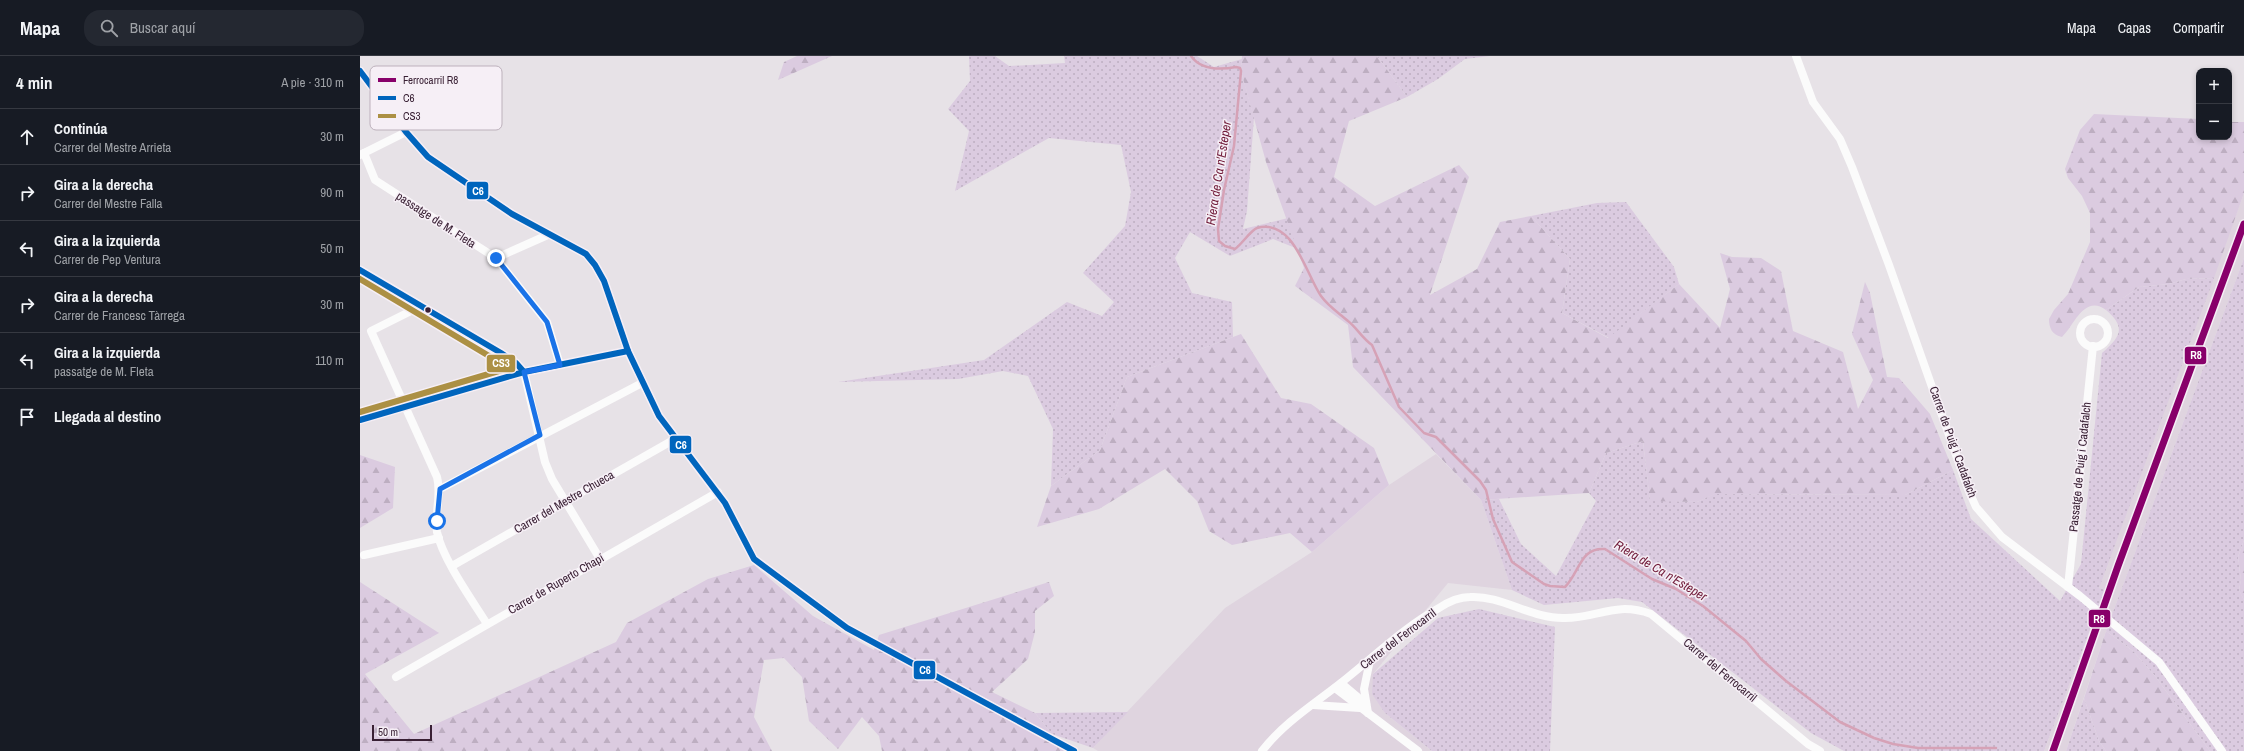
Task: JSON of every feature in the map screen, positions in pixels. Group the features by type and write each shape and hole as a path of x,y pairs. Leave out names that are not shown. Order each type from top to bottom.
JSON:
{"street":[{"name":"Carrer de Puig i Cadafalch","path":"1796,56 1813,102 1840,139 1852,167 1889,265 1968,489 1976,507 2002,536 2117,626 2159,662 2222,751"},
{"path":"360,71 370,84"},
{"path":"362,154 406,132 438,165 512,214 586,254 595,265 604,281 628,351 659,416 675,439 718,492 754,559 846,628 1074,751"},
{"name":"passatge de M. Fleta","path":"362,154 375,180 496,258 547,322 560,365"},
{"path":"496,258 550,234"},
{"path":"360,270 501,353 516,363 524,372 540,435 545,462 564,501 600,559"},
{"path":"421,306 370,330 437,477 440,489 437,530 439,538 452,566 487,624"},
{"name":"Passatge de Puig i Cadafalch","path":"2068,587 2093,346"},
{"path":"360,420 524,372 628,351"},
{"path":"440,489 540,435 642,383"},
{"name":"Carrer del Mestre Chueca","path":"452,566 675,439"},
{"name":"Carrer de Ruperto Chapí","path":"396,677 718,492"},
{"path":"364,555 439,538"},
{"name":"Carrer del Ferrocarril","path":"1262,751 1288,724 1429,614 1456,600 1471,597 1487,598 1540,616 1556,618 1566,618 1623,608 1639,610 1651,614 1808,744 1820,751"},
{"path":"1366,709 1364,689 1370,660"},
{"path":"1338,686 1418,751"},
{"path":"1313,705 1366,709"}],"shaded area":[{"path":"2244,193 2244,258 2106,631 2066,751 2044,751 2105,590 2098,588"},
{"path":"1436,454 1481,500 1512,590 1448,583 1373,674 1385,713 1432,751 1098,751 1093,748 1225,608 1312,552 1389,485"}],"green space":[{"path":"797,56 832,56 778,80 784,62"},
{"path":"969,56 995,56 1009,66 1065,63 1064,56 1197,56 1214,67 1242,59 1241,71 1254,117 1247,211 1243,229 1288,218 1298,249 1273,239 1230,256 1190,232 1175,258 1192,293 1232,302 1233,337 1127,377 1100,450 1051,486 1053,429 1028,376 1003,371 958,379 838,382 984,360 1067,302 1102,316 1114,302 1083,273 1125,226 1131,192 1121,145 1049,138 955,191 969,131 948,109 970,81"},
{"path":"1242,56 1377,56 1407,97 1349,121 1334,177 1375,206 1459,165 1469,177 1430,295 1477,269 1500,222 1531,216 1570,259 1562,313 1608,338 1679,284 1720,328 1730,289 1720,253 1732,257 1761,258 1781,271 1793,331 1843,352 1858,409 1873,380 1852,334 1865,282 1870,293 1887,377 1899,378 1930,414 1953,470 1905,495 1715,494 1697,502 1650,501 1643,441 1606,453 1589,493 1481,500 1353,367 1348,325 1295,286 1304,268 1266,162 1241,71"},
{"path":"1377,56 1490,56 1465,59 1438,79 1407,97"},
{"path":"2094,114 2196,119 2196,140 2232,140 2232,122 2244,122 2244,193 2214,278 2186,279 2169,284 2139,287 2106,310 2098,306 2092,306 2086,309 2080,313 2062,337 2053,333 2049,319 2054,310 2068,294 2090,242 2090,213 2082,196 2068,178 2065,169 2080,130"},
{"path":"1626,202 1674,267 1679,284 1609,338 1562,313 1570,259 1531,216 1597,203"},
{"path":"2244,258 2244,540 2238,557 2241,580 2239,590 2244,600 2244,751 2210,751 2155,676 2133,651 2106,631"},
{"path":"2214,278 2099,588 2105,590 2044,751 1844,751 1811,733 1642,602 1618,598 1544,605 1512,590 1481,500 1499,499 1521,544 1556,576 1596,501 1589,493 1606,453 1643,441 1650,500 1697,502 1714,494 1905,495 1953,470 1971,519 2060,601 2081,564 2102,353 2113,342 2119,332 2117,322 2106,310 2139,287 2169,284 2186,279"},
{"path":"1241,334 1281,398 1311,404 1374,448 1389,485 1312,552 1290,533 1232,545 1209,531 1197,501 1165,469 1099,509 1037,527 1051,486 1100,450 1127,377"},
{"path":"360,455 395,467 393,508 360,528"},
{"path":"2244,540 2244,600 2239,590 2241,580 2238,557"},
{"path":"754,565 813,616 874,650 879,635 1049,582 1054,596 1035,611 1035,632 1028,659 992,692 1035,713 1066,751 882,751 879,736 862,717 838,749 809,721 802,677 784,658 764,660 754,717 772,751 360,751 360,582 439,633 365,674 414,734 616,642 627,623 708,579"},
{"path":"1479,609 1555,627 1550,751 1432,751 1385,713 1372,694 1373,674 1438,618"},
{"path":"2106,631 2133,651 2155,676 2210,751 2106,751 2099,741 2084,698"},
{"path":"2084,698 2099,741 2106,751 2066,751"},
{"path":"1128,712 1093,748 1052,734 1035,713"}],"waterway":[{"name":"Riera de Ca n'Esteper","path":"1191,56 1195,61 1211,68 1224,69 1236,67 1240,68 1241,71 1234,146 1224,190 1218,229 1219,241 1225,246 1235,249 1255,229 1270,227 1280,231 1290,240 1297,250 1321,296 1372,345 1399,407 1424,433 1436,437 1480,481 1486,490 1493,519 1512,562 1544,584 1565,587 1585,556 1597,549 1605,549 1652,579 1676,589 1703,606 1746,641 1761,659 1786,681 1840,722 1874,738 1893,744 1918,748 1996,748"}],"rail line":[{"name":"R8","path":"2053,751 2118,566 2244,224"}],"transit line":[{"name":"C6","path":"360,71 370,84"},
{"name":"C6","path":"404,130 428,157 512,214 586,254 595,265 604,281 628,351 659,416 725,503 754,559 847,628 1074,751"},
{"name":"C6","path":"360,270 501,353 516,363 524,372"},
{"name":"CS3","path":"360,279 509,368 360,412"},
{"name":"C6","path":"360,420 524,372 628,351"}],"route":[{"path":"437,521 440,489 540,435 524,372 560,365 558,353 547,322 496,258"}]}
